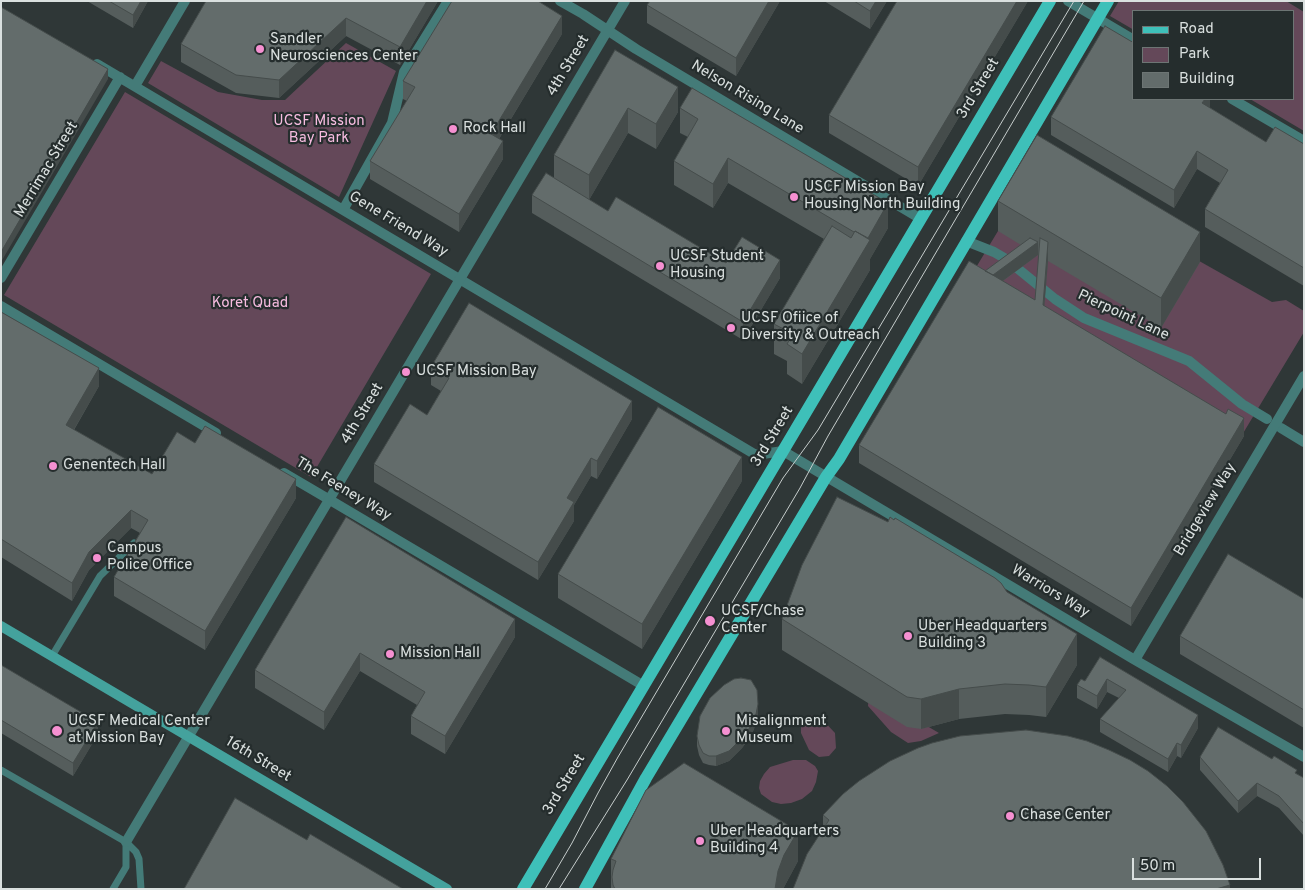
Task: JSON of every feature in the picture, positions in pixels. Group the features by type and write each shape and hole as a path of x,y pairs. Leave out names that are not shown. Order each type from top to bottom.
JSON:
{"main road":[{"name":"3rd Street","path":"523,889 1050,1"},
{"path":"585,889 646,778 844,450 1108,1"},
{"name":"16th Street","path":"1,626 447,889"}],"street":[{"path":"135,86 185,1"},
{"path":"343,210 392,123 404,72 448,1"},
{"name":"Nelson Rising Lane","path":"560,1 636,49 921,219"},
{"name":"4th Street","path":"126,842 625,1"},
{"path":"1068,1 1132,39"},
{"name":"Gene Friend Way","path":"86,57 756,455 783,451"},
{"name":"Merrimac Street","path":"1,278 120,78"},
{"path":"1234,100 1304,141"},
{"name":"Pierpoint Lane","path":"966,241 1006,259 1054,300 1084,318 1189,361 1242,404 1267,419"},
{"path":"1,306 225,438"},
{"name":"Bridgeview Way","path":"1135,660 1304,376"},
{"path":"1282,428 1304,442"},
{"name":"Warriors Way","path":"783,451 1135,660 1304,757"},
{"name":"The Feeney Way","path":"274,467 644,686"}],"lane":[{"path":"52,656 100,576 134,542"},
{"path":"1,770 126,842 140,859 141,889"},
{"path":"113,889 126,867 126,842"}],"green space":[{"path":"1119,1 1286,1 1304,12 1304,131 1252,100 1295,100 1295,10 1132,10 1132,29 1110,16"},
{"name":"UCSF Mission Bay Park","path":"346,43 396,71 339,197 148,83 161,61 218,92 262,100 285,100"},
{"name":"Koret Quad","path":"125,92 431,274 311,477 4,295"},
{"path":"998,231 1169,244 1272,302 1286,300 1304,311 1304,332 1242,435 969,279"},
{"path":"869,692 939,733 921,741 908,743 891,732 868,706"},
{"path":"810,715 820,717 835,733 836,748 829,756 819,757 809,750 801,733 801,721"},
{"path":"793,760 806,760 815,766 818,771 812,791 802,799 791,803 781,804 772,802 761,794 759,788 760,781 770,767"}],"building":[{"path":"109,1 141,1 133,15"},
{"name":"Sandler Neurosciences Center","path":"206,1 427,1 400,47 346,18 279,80 236,75 181,44"},
{"name":"Rock Hall","path":"452,1 538,1 562,16 491,134 503,141 459,214 370,161 415,87 403,81"},
{"path":"650,1 769,1 736,58 647,5"},
{"path":"854,1 876,1 870,11"},
{"path":"897,1 1017,1 918,167 829,115"},
{"path":"1,7 108,69 1,252"},
{"path":"1105,26 1132,42 1132,100 1204,100 1202,103 1266,142 1275,127 1304,144 1304,268 1205,209 1228,170 1197,151 1174,190 1051,117"},
{"path":"615,50 678,87 656,124 628,108 589,175 554,155"},
{"path":"692,88 888,203 868,238 854,232 728,158 713,184 674,161 698,119 680,108"},
{"path":"1037,135 1200,232 1161,298 998,201"},
{"path":"546,173 608,211 616,197 726,263 742,237 780,260 743,322 532,195"},
{"path":"832,226 851,238 855,231 870,240 802,354 787,344 793,334 774,324"},
{"path":"1030,238 1038,242 993,275 985,271"},
{"path":"1040,238 1048,242 1043,305 1226,414 1228,409 1244,418 1131,608 859,445 969,261 1035,300"},
{"path":"469,303 632,401 597,461 591,458 567,498 574,502 538,562 374,464 410,404 427,415 449,378 431,367"},
{"path":"1,312 99,368 66,425 152,474 177,432 195,443 205,426 296,479 205,631 114,577 148,520 131,510 89,552 72,583 1,539"},
{"path":"658,407 742,457 642,624 558,574"},
{"name":"Uber Headquarters Building 3","path":"837,497 888,522 890,517 894,520 895,518 995,578 1007,592 1077,634 1046,687 1005,684 959,689 921,699 907,697 782,619 802,565"},
{"name":"Mission Hall","path":"346,517 515,619 445,736 411,716 425,692 360,653 324,712 255,670"},
{"path":"1228,554 1304,599 1304,710 1180,636"},
{"path":"1100,657 1198,715 1181,745 1177,743 1168,759 1100,719 1126,690 1107,679 1097,696 1077,685 1081,679 1085,681"},
{"path":"1,665 98,722 73,763 1,720"},
{"path":"734,679 751,680 757,690 758,704 756,714 751,726 729,751 716,756 709,756 703,753 699,745 697,736 700,716 710,698 724,685"},
{"path":"1218,727 1272,759 1274,756 1297,770 1295,773 1304,778 1304,824 1279,796 1257,783 1238,801 1200,757"},
{"name":"Chase Center","path":"1026,730 1068,736 1087,741 1130,760 1148,771 1183,802 1206,831 1223,865 1230,885 1216,889 793,889 807,854 829,820 823,815 843,794 859,781 890,761 932,743 960,736"},
{"name":"Uber Headquarters Building 4","path":"684,763 798,831 784,855 778,871 775,889 615,889 612,877 616,861 611,859 646,790"},
{"path":"235,798 307,840 310,834 403,889 184,889"}],"tram line":[{"path":"545,889 618,757 783,478 818,430 1074,1"},
{"path":"559,889 627,780 800,488 828,436 1084,1"}],"place":[{"name":"Sandler Neurosciences Center","path":"260,49"},
{"name":"Rock Hall","path":"453,129"},
{"name":"USCF Mission Bay Housing North Building","path":"794,197"},
{"name":"UCSF Student Housing","path":"660,266"},
{"name":"UCSF Ofiice of Diversity & Outreach","path":"731,328"},
{"name":"UCSF Mission Bay","path":"406,372"},
{"name":"Genentech Hall","path":"53,466"},
{"name":"Campus Police Office","path":"97,558"},
{"name":"UCSF/Chase Center","path":"710,621"},
{"name":"Uber Headquarters Building 3","path":"908,636"},
{"name":"Mission Hall","path":"390,654"},
{"name":"UCSF Medical Center at Mission Bay","path":"57,731"},
{"name":"Misalignment Museum","path":"726,731"},
{"name":"Chase Center","path":"1010,816"},
{"name":"Uber Headquarters Building 4","path":"700,841"}]}
